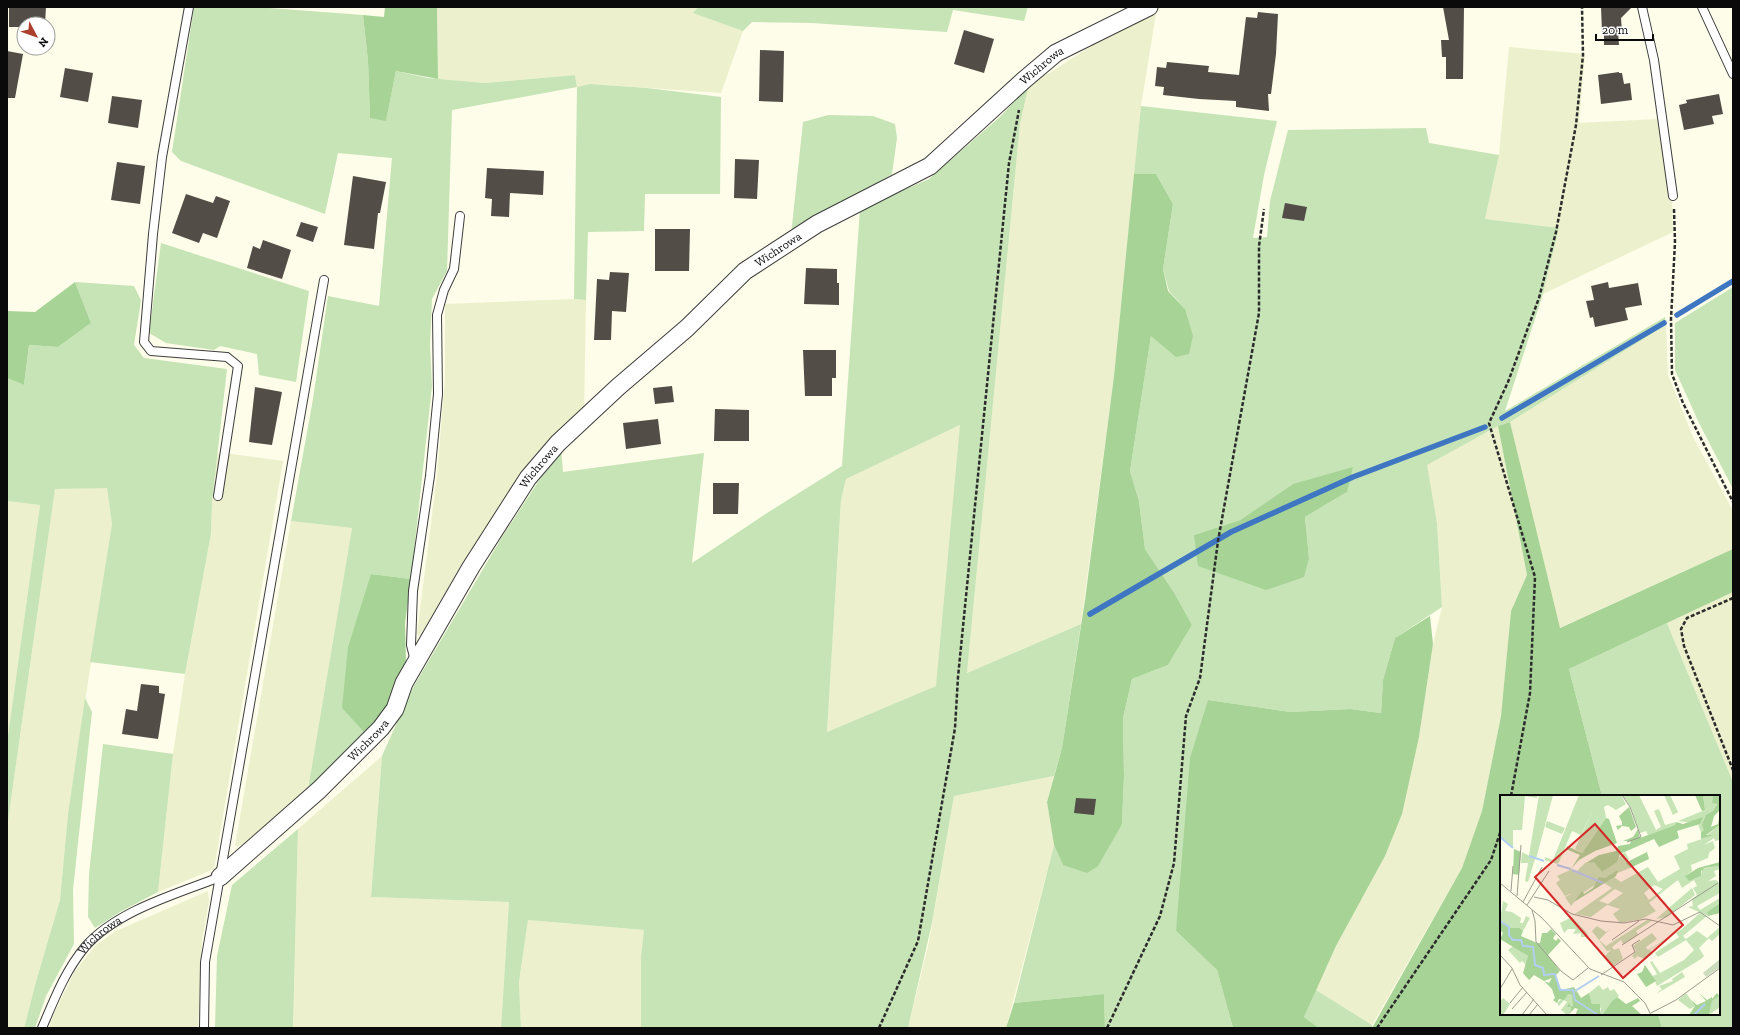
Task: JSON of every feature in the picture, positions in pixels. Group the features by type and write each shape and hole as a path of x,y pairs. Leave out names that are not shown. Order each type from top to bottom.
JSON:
{"street":[{"name":"Wichrowa","path":"220,877 319,790 381,728 395,709 404,684 470,568 528,478 558,443 618,387 687,328 745,271 817,224 930,166 1024,80 1056,53 1149,7"}],"lane":[{"path":"189,7 162,157 153,234 144,342 151,350 227,357 238,366 218,496"},
{"path":"1642,7 1654,60 1673,196"},
{"path":"1702,7 1733,74"},
{"path":"416,662 411,644 414,590 430,476 438,394 437,315 444,290 454,269 460,216"},
{"path":"204,1028 205,962 324,280"},
{"name":"Wichrowa","path":"42,1028 70,969 86,946 108,927 137,910 220,877"}],"path":[{"path":"1511,795 1530,692 1535,577 1489,424 1508,382 1539,298 1556,232 1576,124 1583,55 1582,7"},
{"path":"879,1028 918,941 954,728 1009,163 1024,80"},
{"path":"1673,196 1675,242 1671,319 1672,374 1683,403 1733,502"},
{"path":"1107,1028 1160,916 1174,863 1186,716 1200,678 1218,541 1260,313 1259,246 1264,208"},
{"path":"1733,598 1687,618 1681,629 1684,646 1733,770"},
{"path":"1377,1028 1490,860 1500,833"}],"green space":[{"path":"194,7 256,7 363,15 368,61 370,118 386,120 396,71 428,78 485,83 575,75 577,87 452,110 447,271 432,299 430,346 432,386 411,579 371,574 365,733 308,789 352,528 291,521 313,399 328,296 379,306 392,158 338,153 325,214 181,161 172,152"},
{"path":"385,7 437,7 438,79 396,71 386,121 370,118 368,61 363,15 384,17"},
{"path":"437,7 698,7 694,13 743,31 721,93 590,84 577,87 575,75 485,83 438,79"},
{"path":"698,7 1028,7 1024,21 953,10 947,32 812,23 752,22 743,31 693,13"},
{"path":"1151,7 1157,7 1141,106 1114,376 1081,624 967,673 1020,124 1029,84 1051,72"},
{"path":"1509,47 1585,54 1579,123 1658,119 1672,196 1673,232 1543,294 1559,228 1485,219 1499,155"},
{"path":"590,84 647,88 721,97 720,194 645,194 644,231 588,232 586,300 574,299 577,87"},
{"path":"1029,84 1020,124 967,673 1081,624 1062,748 1054,776 954,796 932,923 908,1028 641,1028 641,956 644,930 528,920 519,982 521,1028 501,1028 509,902 371,897 382,756 412,689 502,537 561,447 563,472 704,453 692,563 767,513 842,466 860,209 929,179 1002,115","holes":["960,425 936,686 827,732 841,500 846,479"]},
{"path":"1141,106 1277,121 1264,175 1253,238 1267,237 1270,201 1288,130 1426,128 1429,143 1499,155 1485,219 1559,228 1543,294 1505,411 1665,317 1666,325 1510,422 1498,426 1427,465 1437,523 1442,607 1395,638 1383,680 1381,713 1350,709 1290,712 1208,700 1176,931 1217,970 1233,1028 1105,1028 1104,994 1014,1003 1054,845 1063,865 1122,824 1124,776 1123,718 1132,679 1168,665 1192,625 1175,594 1145,549 1139,501 1130,471 1151,336 1185,309 1169,291 1163,269 1173,204 1156,174 1134,174","holes":["1293,484 1347,492 1305,517 1309,558 1194,535 1240,520"]},
{"path":"828,115 873,116 895,124 897,138 892,174 791,235 803,122"},
{"path":"1134,174 1156,174 1173,204 1163,269 1168,291 1185,309 1193,336 1189,354 1176,357 1151,336 1130,471 1139,501 1145,549 1175,594 1192,625 1168,665 1132,679 1123,718 1124,776 1122,824 1098,866 1087,873 1063,865 1054,845 1047,802 1062,748 1085,600 1114,376"},
{"path":"161,243 309,291 296,382 259,375 257,354 220,346 214,350 166,343 149,333"},
{"path":"75,282 134,286 141,300 134,345 144,358 227,369 212,502 211,534 185,674 90,662 112,524 107,488 55,489 7,828 7,743 40,505 7,501 7,378 24,385 29,345 58,347 91,323"},
{"path":"75,282 91,323 58,347 29,345 24,385 7,378 7,311 35,312"},
{"path":"1733,287 1733,489 1699,423 1675,370 1675,323"},
{"path":"574,299 586,300 584,414 422,640 417,633 437,476 445,380 445,304"},
{"path":"1666,325 1668,375 1693,437 1733,511 1733,549 1559,628 1510,422"},
{"path":"1510,422 1560,628 1733,549 1733,592 1569,669 1602,795 1500,795 1500,1015 1658,1015 1662,1028 1372,1028 1462,868 1482,811 1501,716 1511,611 1527,575 1498,426"},
{"path":"960,425 946,682 827,732 841,500 846,479"},
{"path":"1498,426 1527,575 1511,611 1501,716 1482,811 1462,868 1372,1025 1316,990 1336,946 1385,856 1419,737 1433,644 1442,607 1437,523 1426,465"},
{"path":"217,454 231,454 283,461 214,869 158,892 173,754 185,674 211,534 212,502"},
{"path":"1353,467 1347,492 1305,517 1309,558 1304,577 1266,590 1198,566 1194,535 1240,520 1293,484"},
{"path":"107,487 112,524 68,814 60,900 24,1028 7,1028 7,828 55,489"},
{"path":"7,501 40,505 7,743"},
{"path":"291,521 352,528 308,789 244,845 235,846"},
{"path":"371,574 411,579 405,623 406,664 386,707 365,733 342,708 348,647"},
{"path":"1733,592 1733,782 1667,623"},
{"path":"1430,616 1433,644 1419,737 1402,814 1385,856 1336,946 1304,1017 1319,1028 1233,1028 1217,970 1176,931 1190,758 1208,700 1290,712 1350,709 1381,713 1383,680 1395,638"},
{"path":"1667,623 1733,782 1733,1028 1662,1028 1658,1015 1720,1015 1720,795 1602,795 1569,669"},
{"path":"85,698 92,712 73,890 74,944 46,996 35,1028 24,1028 60,900 68,814"},
{"path":"103,744 173,754 158,892 120,912 95,928 88,917 89,874"},
{"path":"382,756 371,897 509,902 501,1028 293,1028 298,829"},
{"path":"1054,776 1047,802 1054,845 1006,1028 908,1028 929,942 954,796"},
{"path":"298,829 293,1028 215,1028 217,956 232,885"},
{"path":"208,891 209,901 202,941 198,1028 49,1028 53,1015 75,971 96,945 116,931"},
{"path":"528,920 644,930 641,956 641,1028 521,1028 519,982"},
{"path":"1316,990 1372,1025 1372,1028 1319,1028 1304,1017"},
{"path":"1104,994 1105,1028 1006,1028 1014,1003"}],"building":[{"path":"9,7 46,7 45,16 16,16 16,27 9,27"},
{"path":"1443,7 1464,7 1463,79 1446,79 1446,57 1442,57 1441,40 1449,40"},
{"path":"1601,7 1632,7 1621,18 1622,32 1618,32 1619,45 1604,45"},
{"path":"1258,12 1278,14 1276,54 1271,94 1268,94 1269,111 1236,107 1236,101 1163,95 1164,87 1155,86 1157,67 1166,68 1167,62 1209,66 1208,72 1239,75 1246,17 1257,18"},
{"path":"964,30 994,39 984,73 954,64"},
{"path":"760,50 784,51 783,102 759,101"},
{"path":"7,51 16,53 16,56 23,56 15,98 7,98"},
{"path":"65,68 93,73 88,102 60,97"},
{"path":"1619,72 1622,73 1624,84 1630,83 1632,100 1601,104 1598,75"},
{"path":"1719,94 1723,114 1712,116 1714,124 1684,130 1679,105 1687,103 1686,100"},
{"path":"112,96 142,100 138,128 108,123"},
{"path":"735,159 759,160 757,199 734,198"},
{"path":"117,162 145,166 140,204 111,200"},
{"path":"487,168 544,171 543,195 510,193 509,217 491,216 492,199 485,198"},
{"path":"353,176 386,182 380,213 378,213 374,249 344,245"},
{"path":"186,194 213,203 216,196 230,201 217,238 203,233 199,243 172,233"},
{"path":"1285,203 1307,207 1304,221 1282,218"},
{"path":"301,222 318,227 313,242 296,236"},
{"path":"655,229 690,229 689,271 655,271"},
{"path":"263,240 291,250 282,279 247,268 253,246 260,249"},
{"path":"806,268 837,269 837,283 839,283 839,305 804,304"},
{"path":"610,272 629,273 626,312 612,311 611,340 594,340 597,279 609,280"},
{"path":"1608,282 1609,288 1638,283 1642,305 1625,308 1628,320 1595,327 1593,317 1590,318 1586,301 1594,300 1591,286"},
{"path":"803,350 836,350 836,378 832,378 832,396 805,396"},
{"path":"672,386 674,402 655,404 653,388"},
{"path":"255,387 282,392 272,445 249,442"},
{"path":"715,409 749,410 749,441 714,441"},
{"path":"658,419 661,444 626,449 623,423"},
{"path":"713,483 739,483 738,514 713,514"},
{"path":"141,684 159,686 159,693 165,694 158,739 122,734 126,709 137,711"},
{"path":"1076,798 1096,799 1094,815 1074,813"}],"waterway":[{"path":"1677,315 1733,281"},
{"path":"1502,418 1664,323"},
{"path":"1090,614 1231,532 1353,477 1485,427"}]}
